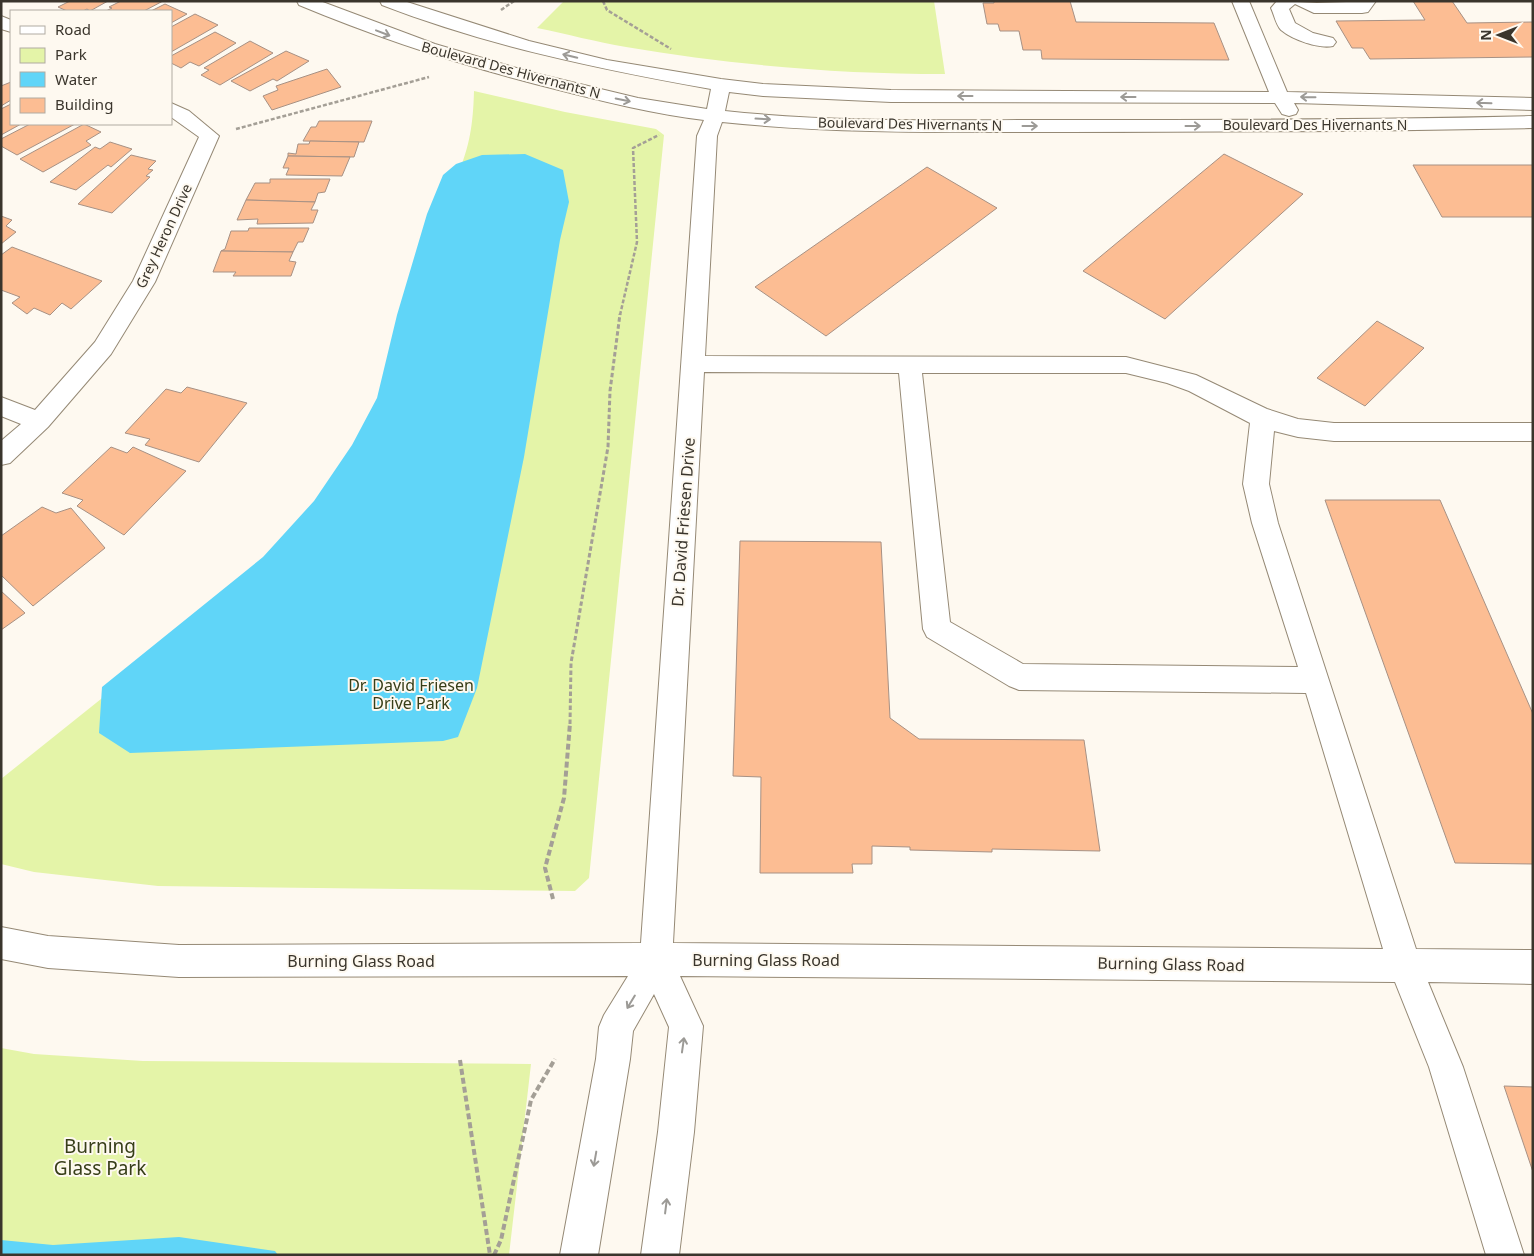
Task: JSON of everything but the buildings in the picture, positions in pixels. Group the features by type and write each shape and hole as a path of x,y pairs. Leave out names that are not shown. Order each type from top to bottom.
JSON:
{"street":[{"name":"Boulevard Des Hivernants N","path":"305,1 419,13 524,45 607,65 721,85 763,90 891,96 1280,97 1533,104"},
{"path":"1240,1 1280,97 1300,126"},
{"path":"1288,1 1280,8 1287,26 1307,38 1326,42"},
{"path":"1301,1 1314,8 1362,8 1368,1"},
{"name":"Boulevard Des Hivernants N","path":"370,8 396,38 503,71 588,92 678,110 715,115 878,125 1300,126 1533,122"},
{"name":"Dr. David Friesen Drive","path":"656,960 707,136 715,115 721,85"},
{"path":"172,109 182,114 209,136"},
{"name":"Grey Heron Drive","path":"1,456 39,422 103,348 144,282 209,136"},
{"path":"693,364 1126,364 1169,374 1207,389 1248,412 1286,425 1334,432 1533,432"},
{"path":"910,365 937,629 1019,677 1316,680"},
{"path":"1,406 39,422"},
{"path":"1263,418 1256,484 1264,523 1316,680 1406,966 1446,1067 1505,1255"},
{"name":"Burning Glass Road","path":"1,943 48,952 178,961 754,959 1533,967"},
{"path":"579,1255 613,1059 616,1027 656,960"},
{"path":"656,960 686,1026 676,1132 660,1255"}],"path":[{"path":"603,1 607,10 674,50 674,58 700,62 692,80"},
{"path":"209,136 428,77"},
{"path":"553,899 545,868 564,798 570,720 571,663 608,447 610,391 617,327 637,242 633,148 668,130 678,110"},
{"path":"494,1255 501,1240 531,1100 555,1059"},
{"path":"460,1060 490,1255"}],"green space":[{"path":"564,1 934,1 945,74 825,70 706,59 604,43 537,28"},
{"name":"Dr. David Friesen Drive Park","path":"474,91 565,112 656,129 664,135 589,878 575,891 158,886 34,872 1,864 1,779 226,599 278,553 377,416 468,145 472,125"},
{"name":"Burning Glass Park","path":"1,1048 34,1054 143,1061 531,1064 509,1255 1,1255"}],"water":[{"path":"525,154 563,170 569,202 560,240 524,457 477,688 458,737 443,741 130,753 99,733 102,687 263,557 314,501 352,445 377,398 397,315 427,214 443,175 456,164 482,155"},
{"path":"179,1237 275,1251 278,1255 1,1255 1,1240 53,1245"}]}
